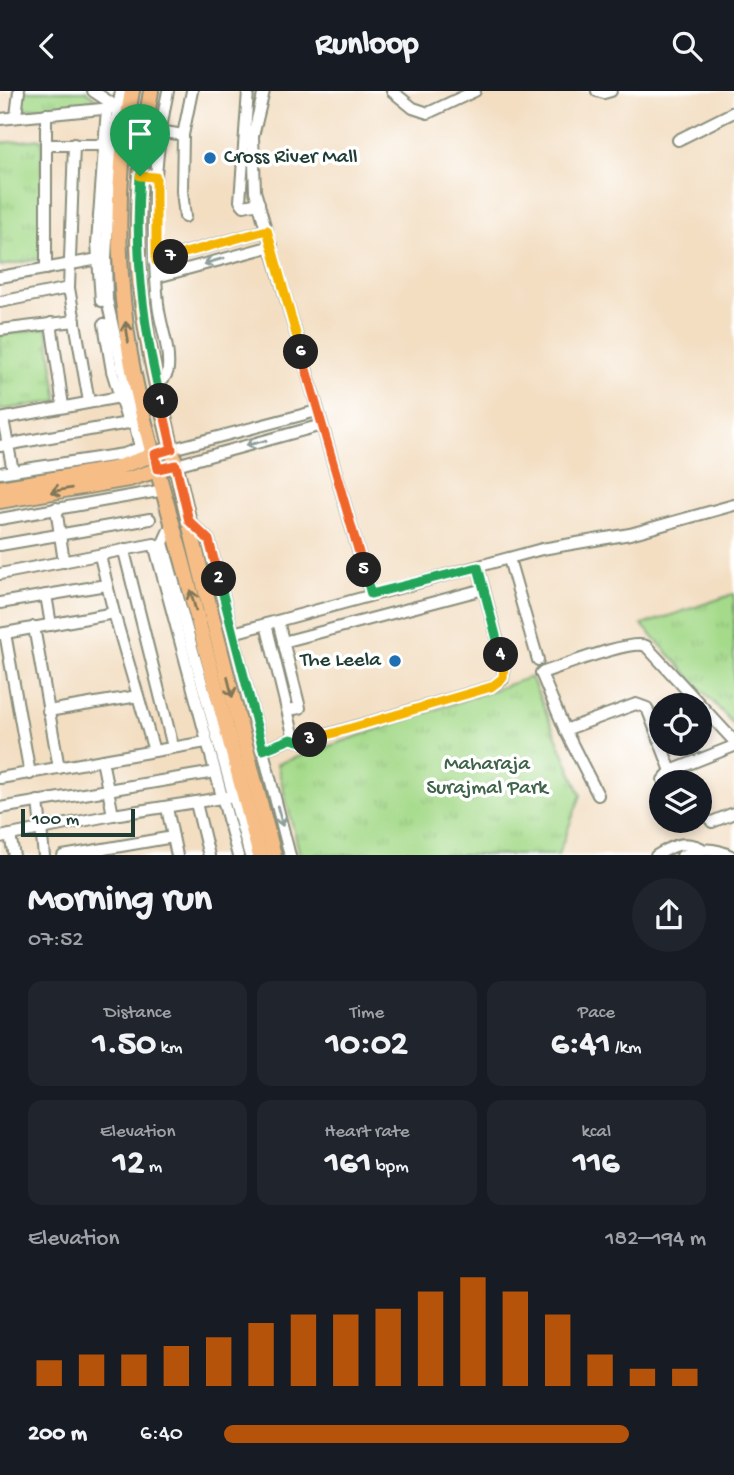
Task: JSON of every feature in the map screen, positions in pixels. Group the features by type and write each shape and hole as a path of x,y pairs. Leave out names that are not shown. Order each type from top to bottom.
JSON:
{"main road":[{"path":"132,91 117,108 122,153 119,198 108,257 123,305 131,356 239,794 260,855"},
{"path":"151,91 143,136 140,176 138,244 142,303 157,385 189,521 239,794 273,855"},
{"path":"140,176 156,177"},
{"path":"0,488 113,469 172,449"},
{"path":"0,501 129,479 176,465"},
{"path":"239,794 272,783"}],"street":[{"path":"16,116 19,91"},
{"path":"93,91 117,108"},
{"path":"0,473 124,454 140,448 109,317 103,145 121,91"},
{"path":"157,385 164,379 169,366 158,304 156,261 159,131 168,91"},
{"path":"185,217 182,191 183,135 191,91"},
{"path":"248,91 240,201 244,206 258,203"},
{"path":"264,91 253,136 254,191 371,594"},
{"path":"392,91 414,108 428,113 475,91"},
{"path":"597,91 611,91"},
{"path":"0,119 117,108"},
{"path":"678,140 734,112"},
{"path":"46,114 46,269"},
{"path":"159,131 183,135"},
{"path":"74,144 69,288 89,402"},
{"path":"47,145 103,145"},
{"path":"156,261 267,230"},
{"path":"157,277 272,246"},
{"path":"0,277 108,257"},
{"path":"4,446 128,423 112,371 105,329 108,257"},
{"path":"0,302 69,288"},
{"path":"0,330 75,321"},
{"path":"51,323 63,406"},
{"path":"13,471 4,446 1,419 120,397"},
{"path":"172,449 317,411"},
{"path":"176,465 322,425"},
{"path":"93,485 97,502"},
{"path":"0,519 164,490"},
{"path":"233,633 542,549 629,534 734,505"},
{"path":"56,508 64,562"},
{"path":"0,545 150,519"},
{"path":"189,521 209,540 290,855"},
{"path":"0,574 154,544 215,772 239,794 250,855"},
{"path":"124,551 173,747"},
{"path":"100,556 154,751"},
{"path":"509,559 538,660"},
{"path":"263,750 291,739 302,742 491,687 503,678 504,665 478,567"},
{"path":"0,603 106,585"},
{"path":"283,642 484,589"},
{"path":"46,595 51,625"},
{"path":"30,774 2,634 114,613"},
{"path":"278,621 300,708 288,710"},
{"path":"266,624 288,710 293,734 291,739"},
{"path":"34,627 59,768"},
{"path":"598,795 565,730 541,673 640,643 646,646 734,741"},
{"path":"48,711 138,696"},
{"path":"565,730 636,704 642,705 647,708 671,770"},
{"path":"0,776 30,774 206,742"},
{"path":"674,770 734,746"},
{"path":"102,760 113,815"},
{"path":"0,809 215,772"},
{"path":"14,855 5,836 239,794"},
{"path":"238,855 239,794"},
{"path":"38,801 44,855"},
{"path":"196,803 209,855"},
{"path":"167,808 177,855"},
{"path":"712,822 734,813"},
{"path":"69,855 173,837"},
{"path":"658,855 677,844 685,843 701,849"},
{"path":"685,855 701,849 712,849 728,855"}],"green space":[{"path":"17,91 86,91 101,102 17,110"},
{"path":"42,139 41,259 0,266 0,143"},
{"path":"47,328 58,401 0,410 0,335"},
{"path":"734,594 734,725 712,701 712,693 705,693 642,625"},
{"name":"Maharaja Surajmal Park","path":"531,677 581,795 558,855 300,855 277,764"}],"place":[{"name":"Cross River Mall","path":"210,158"},
{"name":"The Leela","path":"395,661"}],"route":[{"path":"140,176 156,177 156,261 267,230 371,594 478,567 504,665 503,678 491,687 302,742 291,739 263,750 209,540 189,521 176,465 158,469 155,454 172,449 142,303 138,244 140,176"}]}
